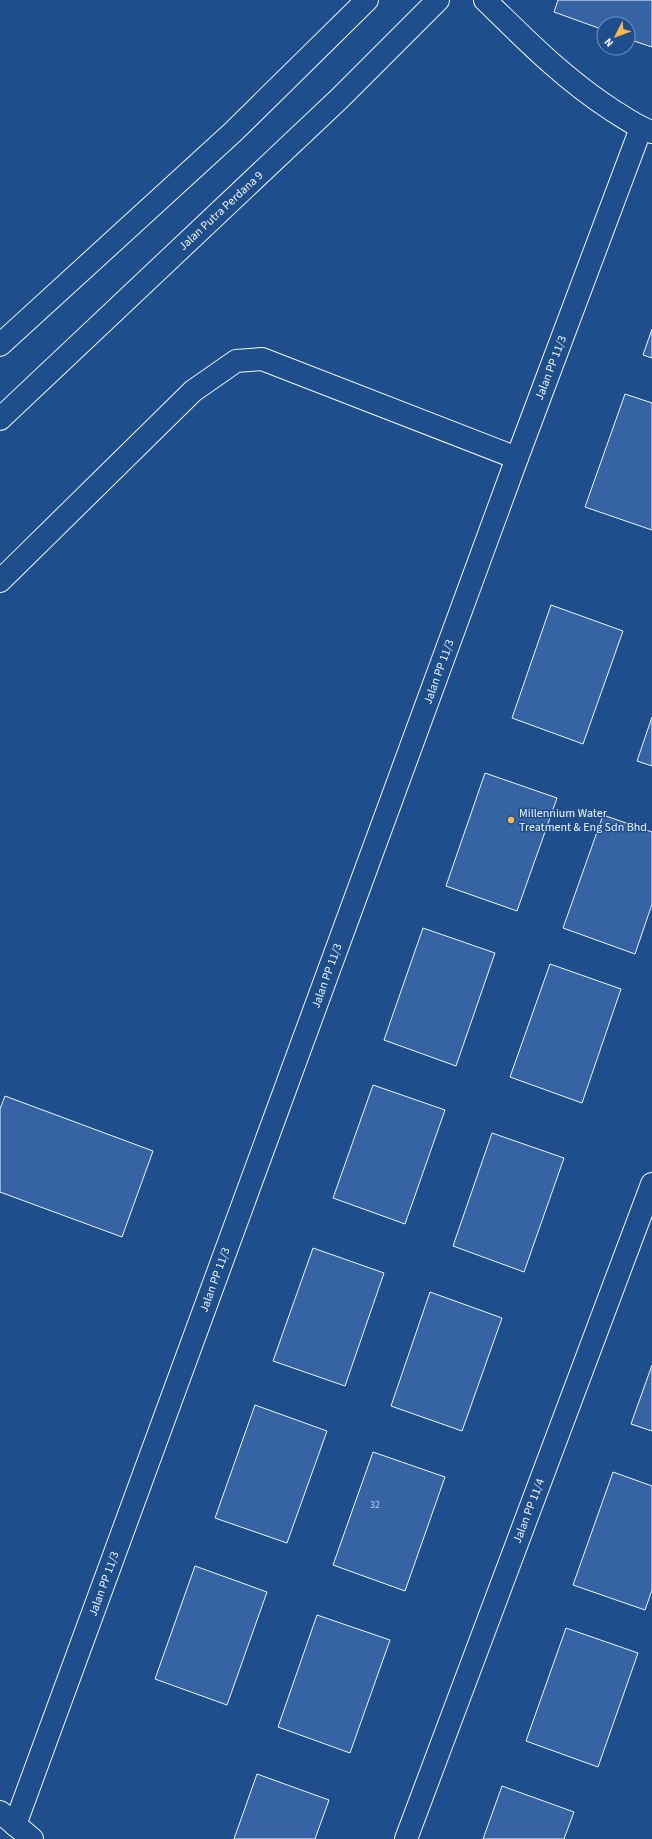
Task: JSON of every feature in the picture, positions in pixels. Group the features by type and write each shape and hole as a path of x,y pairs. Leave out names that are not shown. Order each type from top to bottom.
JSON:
{"street":[{"path":"0,345 233,132 367,0"},
{"name":"Jalan Putra Perdana 9","path":"0,419 340,98 438,0"},
{"path":"486,0 554,67 590,96 646,130"},
{"name":"Jalan PP 11/3","path":"8,1818 517,458 646,130"},
{"path":"0,581 193,391 236,361 262,359 517,458"},
{"name":"Jalan PP 11/4","path":"406,1839 652,1184"},
{"path":"8,1818 32,1839"}],"building":[{"path":"558,0 652,0 652,47 636,42 636,16 596,16 596,27 554,12"},
{"path":"652,329 652,358 643,355"},
{"path":"625,394 652,403 652,530 585,507"},
{"path":"551,605 623,631 583,744 512,718"},
{"path":"652,717 652,766 637,761"},
{"path":"485,773 557,798 517,911 446,886"},
{"path":"603,815 652,832 652,904 635,954 563,928"},
{"path":"423,928 495,953 456,1066 384,1040"},
{"path":"550,964 621,989 582,1103 510,1077"},
{"path":"373,1085 445,1110 405,1224 333,1198"},
{"path":"5,1096 153,1151 122,1237 0,1192 0,1109"},
{"path":"492,1133 564,1158 524,1272 453,1246"},
{"path":"313,1248 384,1273 345,1386 273,1361"},
{"path":"430,1292 502,1318 462,1431 391,1406"},
{"path":"652,1365 652,1431 631,1424"},
{"path":"255,1405 327,1431 287,1543 215,1518"},
{"path":"373,1452 445,1477 405,1591 333,1565"},
{"path":"613,1472 652,1486 652,1590 645,1610 573,1585"},
{"path":"195,1566 267,1592 227,1705 155,1679"},
{"path":"317,1615 390,1640 350,1753 278,1727"},
{"path":"566,1628 638,1653 598,1767 526,1741"},
{"path":"257,1774 329,1800 315,1839 234,1839"},
{"path":"502,1786 574,1812 564,1839 483,1839"}],"place":[{"name":"Millennium Water Treatment & Eng Sdn Bhd","path":"511,820"}]}
